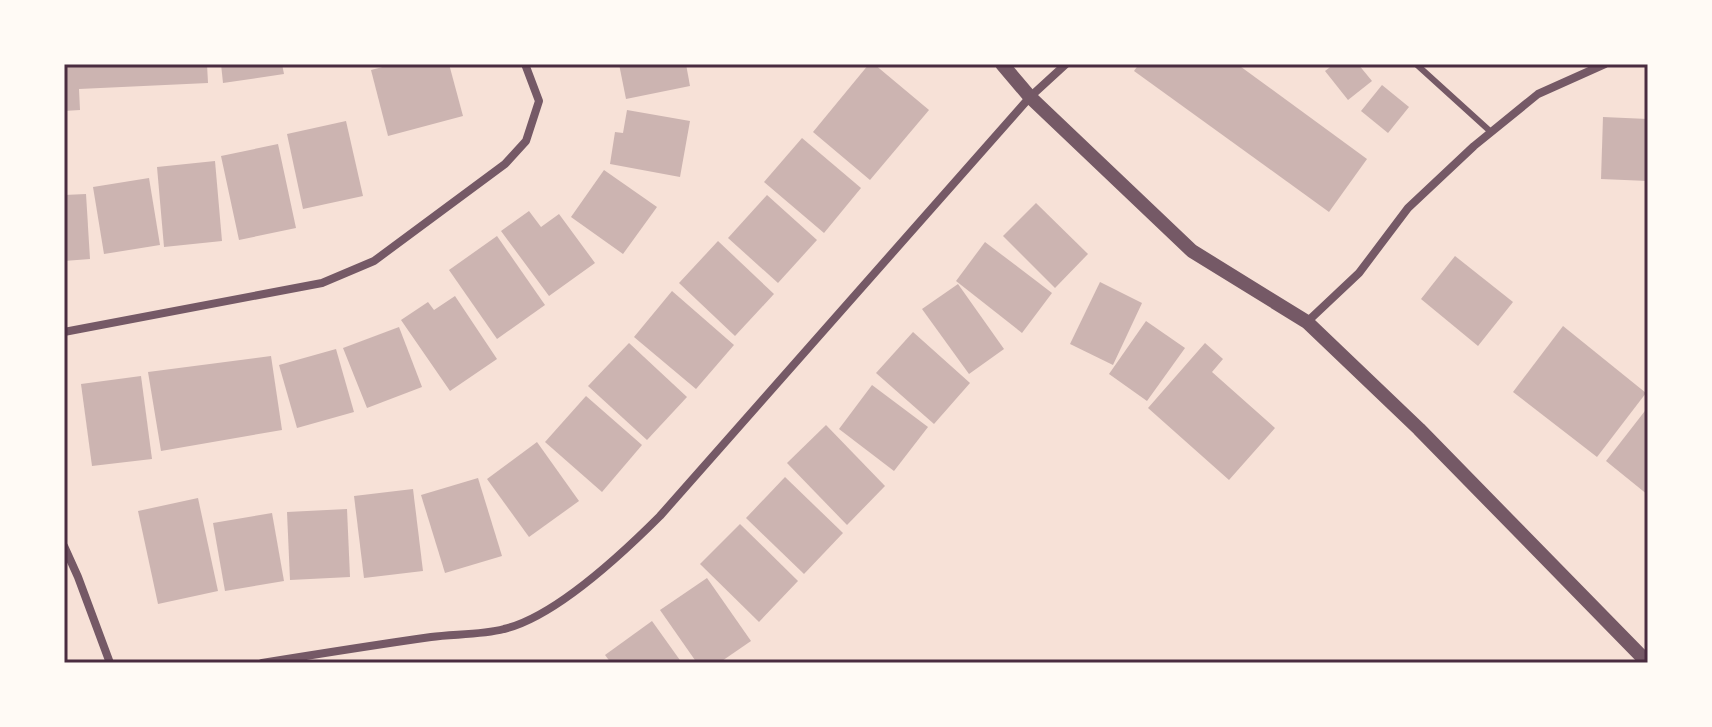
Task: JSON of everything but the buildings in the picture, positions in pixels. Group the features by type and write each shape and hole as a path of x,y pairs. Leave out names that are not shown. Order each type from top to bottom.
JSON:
{"street":[{"path":"64,332 322,283 374,261 505,164 526,141 539,101 525,64"},
{"path":"1002,64 1030,97 1192,251 1307,322 1419,429 1648,663"},
{"path":"262,663 504,629 545,611 582,586 660,516 1030,97 1066,64"},
{"path":"1307,322 1359,273 1408,208 1491,132 1538,94 1605,64"},
{"path":"64,546 110,663"}],"lane":[{"path":"1416,64 1491,132"}]}
